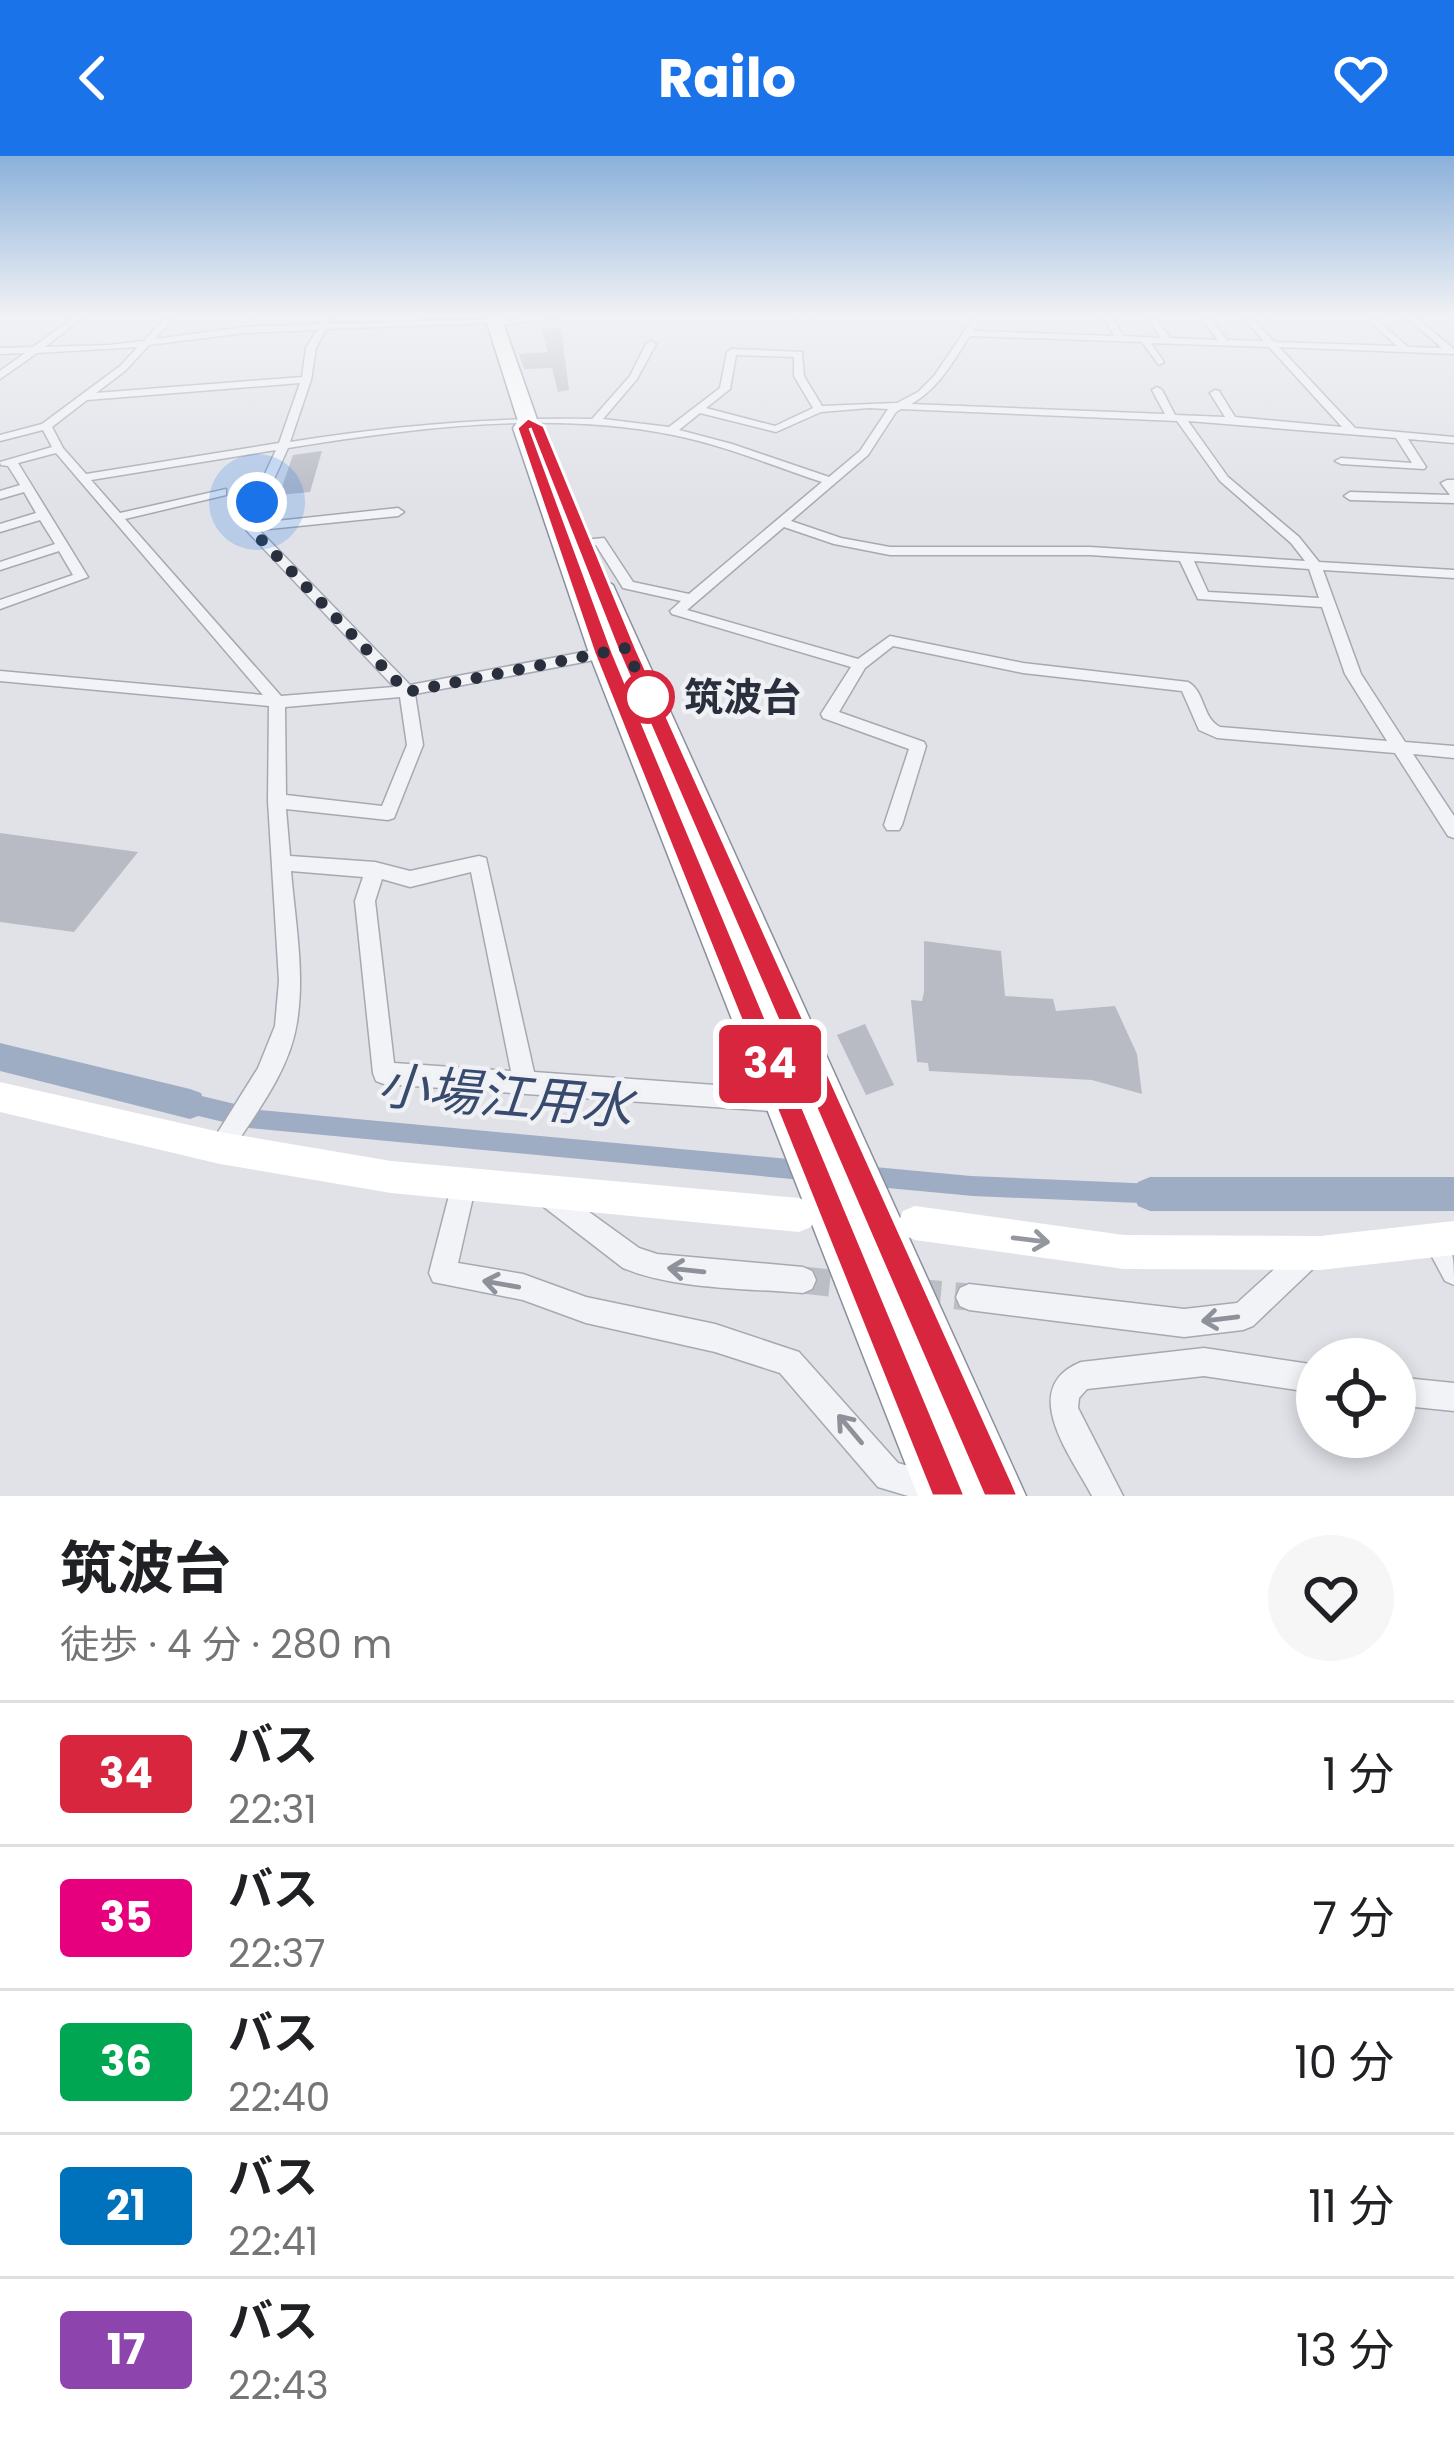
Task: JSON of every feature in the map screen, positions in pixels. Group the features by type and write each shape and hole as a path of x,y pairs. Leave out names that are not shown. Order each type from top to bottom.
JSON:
{"highway":[{"path":"514,380 528,422 538,426 583,544 615,651 998,1496"},
{"path":"528,422 524,428 528,441 615,651 785,1101 944,1493"}],"street":[{"path":"2,435 46,426 106,380"},
{"path":"86,397 306,380 282,450 251,517 253,526 407,692 415,745 388,813 277,801"},
{"path":"594,423 632,380"},
{"path":"670,430 725,389 727,380"},
{"path":"801,380 819,409"},
{"path":"860,665 677,611 832,482 864,453 880,422 922,394 933,380"},
{"path":"1304,380 1350,429"},
{"path":"1156,390 1224,479 1295,540 1314,564 1353,674 1454,831"},
{"path":"1215,392 1232,420"},
{"path":"700,410 776,429 819,409 899,406 1232,420 1454,440"},
{"path":"84,478 407,431 528,422 670,430 832,482"},
{"path":"46,426 58,448 277,702 277,801 289,981 286,1027 267,1075 220,1148"},
{"path":"1341,461 1420,467 1399,434"},
{"path":"0,604 81,577 27,488 6,463 58,448"},
{"path":"1349,496 1454,496 1447,483 1454,483"},
{"path":"0,495 27,488"},
{"path":"117,517 222,493"},
{"path":"253,526 398,512"},
{"path":"0,528 43,515"},
{"path":"784,523 838,541 890,551 1032,550 1454,574"},
{"path":"583,544 600,542 628,585 687,598"},
{"path":"0,566 62,546"},
{"path":"1185,557 1203,596 1327,603"},
{"path":"893,825 918,746 829,714 860,665 890,641 1023,668 1188,687 1204,726 1217,732 1454,752"},
{"path":"0,676 277,702 407,692 615,651"},
{"path":"280,863 375,870 410,878 478,863 525,1083"},
{"path":"375,870 365,901 384,1073 785,1101"},
{"path":"0,1097 220,1148 391,1178 799,1214"},
{"path":"464,1184 442,1273 524,1288 586,1310 715,1338 789,1362 889,1476 944,1493"},
{"path":"546,1192 632,1259 657,1268 802,1280"},
{"path":"915,1223 1124,1252 1311,1252 1445,1239 1454,1272"},
{"path":"969,1297 1184,1323 1243,1316 1311,1252"},
{"path":"1108,1496 1063,1410 1065,1391 1081,1376 1204,1362 1296,1376"},
{"path":"1416,1393 1454,1397"}],"water":[{"path":"168,1088 260,1110 971,1176 1180,1185 1187,1205 973,1196 249,1128 156,1106"}],"building":[{"path":"555,380 568,380 569,390 558,392"},
{"path":"322,451 310,492 279,495 293,455"},
{"path":"0,833 138,852 74,932 0,922"},
{"path":"924,941 1001,951 1005,996 1053,999 1056,1011 1115,1006 1137,1054 1142,1094 1092,1080 929,1071 928,1063 917,1062 911,1000 922,1001 924,992"},
{"path":"865,1024 894,1085 866,1095 837,1035"}],"waterway":[{"name":"小場江用水","path":"0,1057 190,1104"},
{"name":"小場江用水","path":"1150,1194 1454,1194"}],"tunnel":[{"path":"803,1280 857,1286"},
{"path":"914,1292 969,1297"}],"bus line":[{"name":"34","path":"946,1496 603,653 528,441 524,428 528,422 538,426 626,648 998,1496"}],"place":[{"name":"筑波台","path":"648,697"}],"route":[{"path":"257,502 251,517 253,531 407,692 626,648 648,697"}]}
